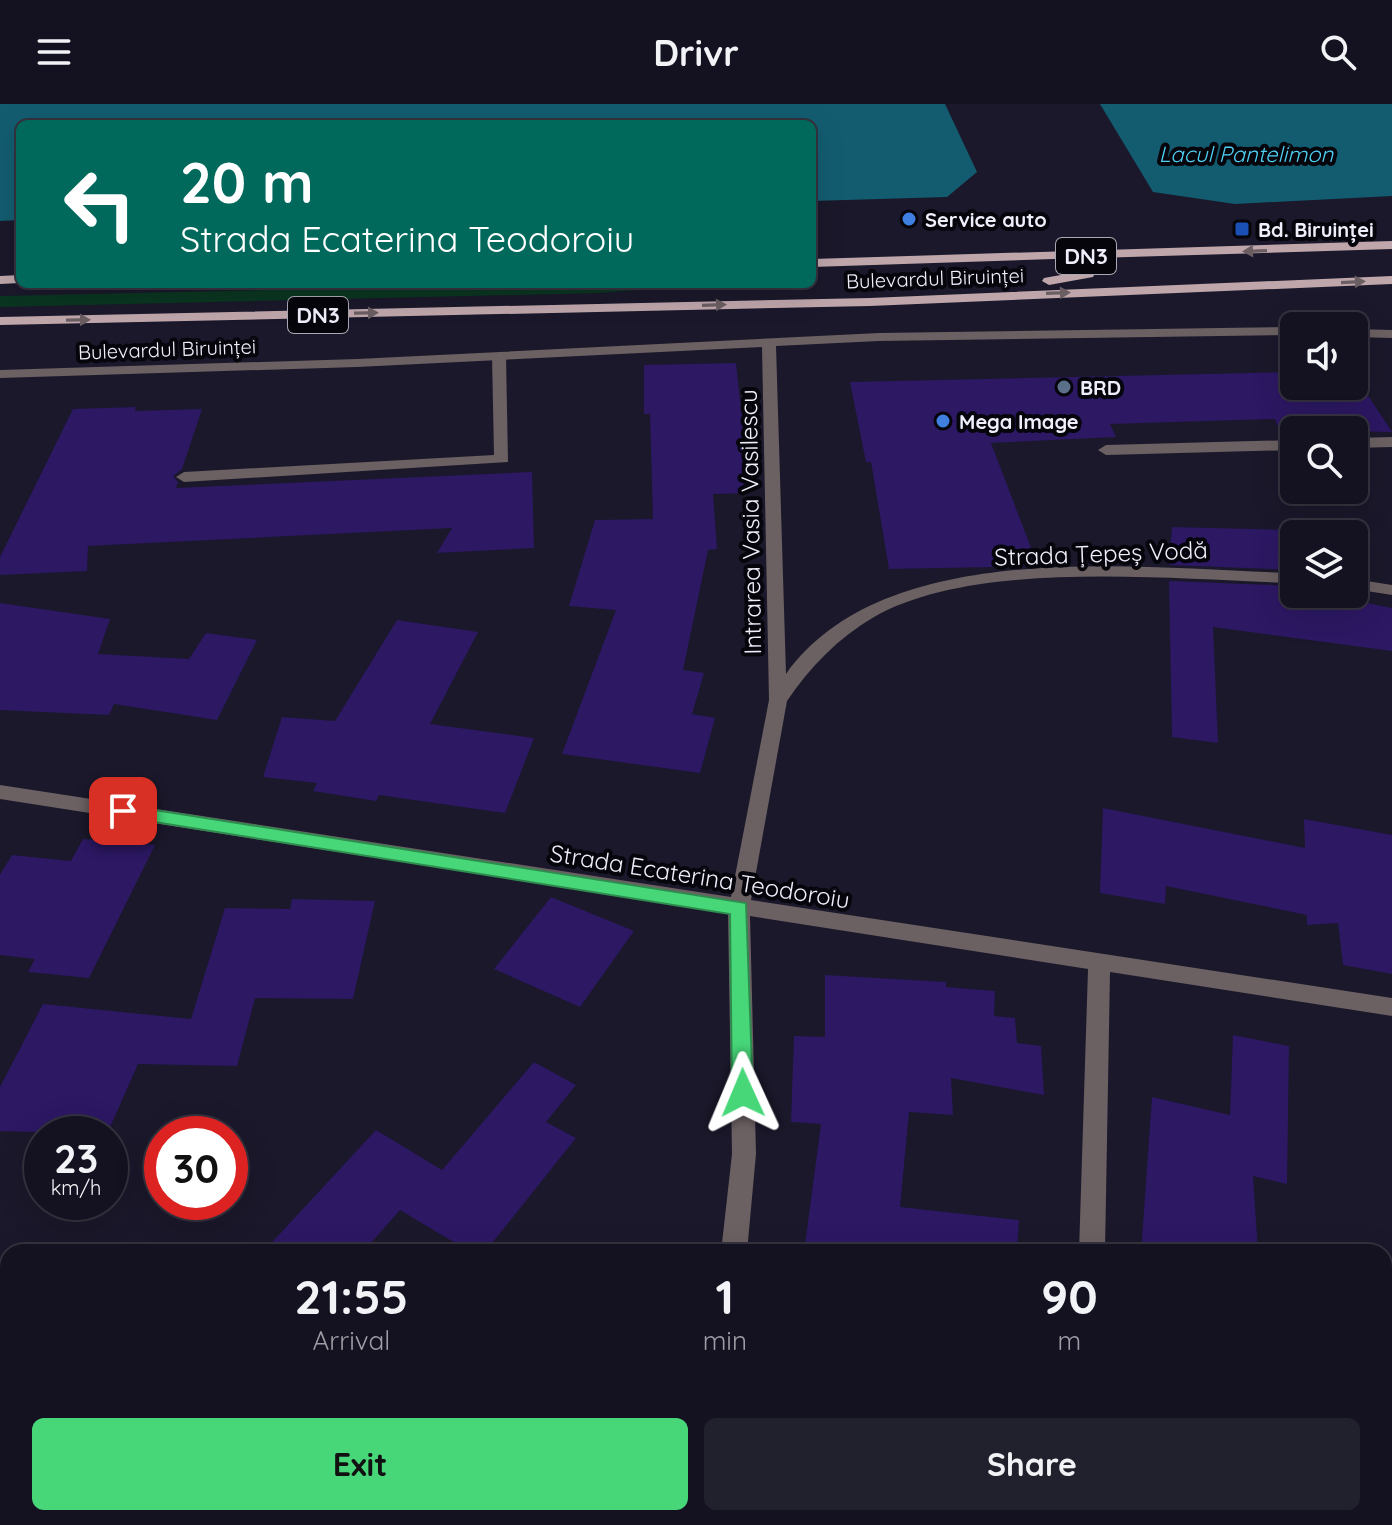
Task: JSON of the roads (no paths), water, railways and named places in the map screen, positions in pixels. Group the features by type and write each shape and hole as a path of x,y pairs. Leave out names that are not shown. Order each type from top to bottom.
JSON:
{"main road":[{"name":"Bulevardul Biruinței","path":"816,263 1392,245"},
{"name":"DN3","path":"872,300 907,287 1074,279 1088,274 1092,266 1089,256"},
{"name":"Bulevardul Biruinței","path":"0,321 872,300 1392,280"}],"street":[{"name":"Bulevardul Biruinței","path":"0,374 499,356 769,342 1280,331"},
{"path":"1368,333 1392,334"},
{"name":"Intrarea Vasia Vasilescu","path":"769,342 778,700"},
{"path":"184,477 502,459 499,356"},
{"path":"1368,443 1392,442"},
{"path":"1106,450 1280,445"},
{"name":"Strada Țepeș Vodă","path":"735,1244 744,1154 739,909 778,700 817,651 870,612 907,597 959,583 1013,575 1079,572 1280,578"},
{"path":"1368,586 1392,590"},
{"name":"Strada Ecaterina Teodoroiu","path":"0,792 739,909 1392,1007"},
{"path":"1092,1244 1099,962"}],"water":[{"path":"0,104 945,104 977,172 947,197 816,201 816,120 16,120 16,220 0,221"},
{"name":"Lacul Pantelimon","path":"1100,104 1392,104 1392,196 1235,204 1153,192"}],"place":[{"name":"Service auto","path":"909,219"},
{"name":"Bd. Biruinței","path":"1242,229"},
{"name":"BRD","path":"1064,387"},
{"name":"Mega Image","path":"943,421"}]}
